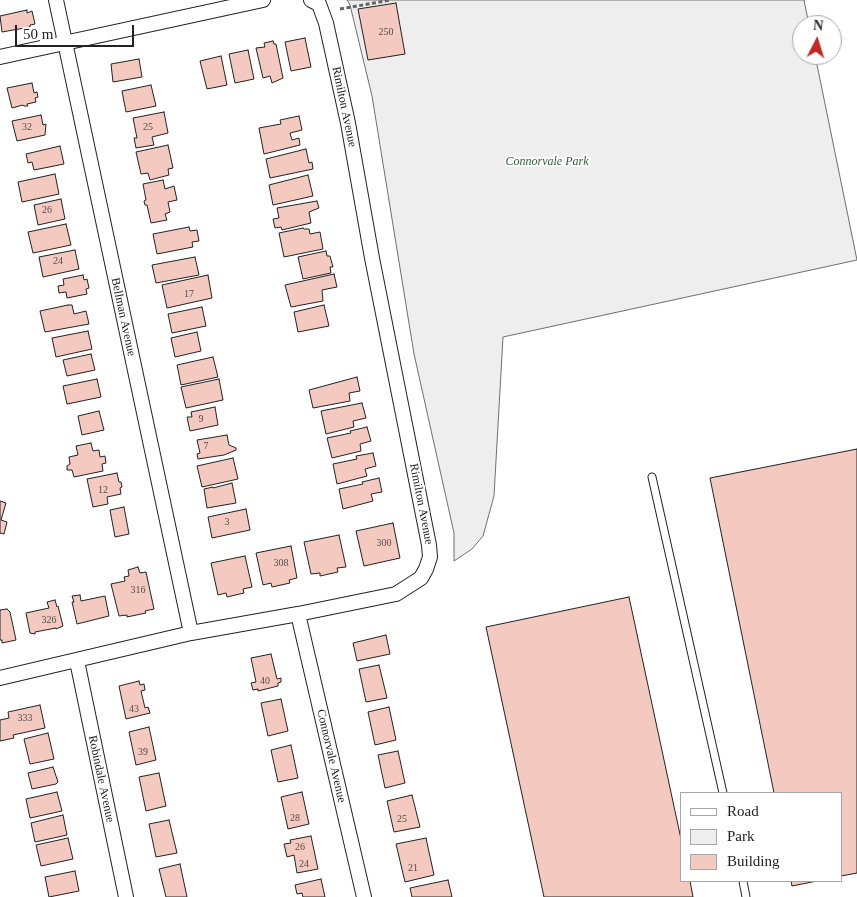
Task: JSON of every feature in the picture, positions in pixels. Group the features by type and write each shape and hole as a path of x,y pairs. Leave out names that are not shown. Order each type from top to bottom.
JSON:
{"street":[{"name":"Bellman Avenue","path":"56,0 191,633"},
{"path":"0,58 263,0"},
{"name":"Rimilton Avenue","path":"0,678 191,633 396,594 421,578 430,557 429,545 372,258 348,123 326,23 315,2"},
{"name":"Connorvale Avenue","path":"298,614 364,897"},
{"name":"Robindale Avenue","path":"77,661 126,897"}],"lane":[{"path":"652,477 723,792"},
{"path":"742,882 746,897"}],"path":[{"path":"340,9 391,0"}],"green space":[{"name":"Connorvale Park","path":"347,0 804,0 807,15 792,15 792,65 817,65 857,260 503,337 494,496 483,536 472,549 454,561 454,533 414,354 372,96 350,5"}],"building":[{"path":"396,3 405,54 368,60 358,9"},
{"path":"27,10 27,13 32,11 35,24 30,25 30,27 2,32 0,16"},
{"path":"305,38 311,67 291,71 285,42"},
{"path":"273,41 276,44 283,78 272,83 270,76 263,78 256,48 265,47 264,43"},
{"path":"248,50 254,79 235,83 229,54"},
{"path":"221,56 227,85 207,89 200,61"},
{"path":"139,59 142,77 113,82 111,64"},
{"path":"32,83 34,93 37,92 36,102 27,104 28,106 23,105 12,108 7,88"},
{"path":"151,85 156,106 126,112 122,91"},
{"path":"164,112 168,133 152,137 154,145 136,148 134,138 137,138 133,118"},
{"path":"41,115 43,125 46,124 45,135 17,141 12,121"},
{"path":"299,116 302,130 290,133 292,140 299,138 300,145 264,154 259,128 281,124 280,120"},
{"path":"168,145 173,168 168,169 169,175 150,180 148,173 141,174 136,152"},
{"path":"60,146 64,164 34,170 32,162 28,163 26,154"},
{"path":"306,149 309,163 312,162 313,169 270,178 266,159"},
{"path":"55,174 59,194 22,202 18,182"},
{"path":"308,175 313,196 273,205 269,185"},
{"path":"163,180 165,189 174,186 177,200 168,202 170,212 165,214 167,220 151,223 147,205 145,205 144,201 146,200 143,184"},
{"path":"61,199 65,219 38,225 34,205"},
{"path":"317,201 319,208 309,212 311,223 282,230 281,227 275,228 273,219 279,218 277,208"},
{"path":"66,224 71,245 33,253 28,232"},
{"path":"189,227 190,231 197,230 199,241 192,242 193,247 157,254 153,234"},
{"path":"303,228 309,229 310,234 320,232 323,249 284,257 279,233"},
{"path":"75,250 79,269 43,277 39,257"},
{"path":"326,251 327,256 330,256 333,267 330,267 331,273 303,279 298,257"},
{"path":"195,257 199,275 156,283 152,265"},
{"path":"334,274 337,287 322,290 323,301 291,307 285,285"},
{"path":"83,275 84,280 87,279 89,288 86,289 87,294 67,298 66,292 59,293 58,286 64,285 63,279"},
{"path":"208,275 212,298 167,308 162,285"},
{"path":"72,305 74,314 86,311 89,324 45,332 40,311"},
{"path":"324,305 329,326 298,332 294,312"},
{"path":"202,307 206,326 172,333 168,314"},
{"path":"88,331 92,349 56,357 52,338"},
{"path":"197,332 201,351 175,357 171,338"},
{"path":"91,354 95,370 67,376 63,360"},
{"path":"213,357 218,377 181,385 177,365"},
{"path":"357,377 360,391 349,393 350,401 313,408 309,390"},
{"path":"97,379 101,397 67,404 63,386"},
{"path":"219,379 223,400 186,408 181,387"},
{"path":"362,403 366,418 353,421 354,427 326,434 321,411"},
{"path":"215,407 218,425 190,431 187,417 192,417 191,412"},
{"path":"99,411 104,430 82,435 78,416"},
{"path":"367,427 371,441 360,444 361,451 332,458 327,438 351,433 350,431"},
{"path":"227,435 229,445 236,448 236,450 224,455 198,459 197,454 200,453 197,440"},
{"path":"91,443 93,451 99,450 100,457 105,456 106,463 102,464 103,471 74,477 72,470 67,470 67,466 70,464 69,457 78,455 76,446"},
{"path":"857,449 857,873 842,876 842,792 774,792 710,478"},
{"path":"373,453 376,466 365,469 367,476 337,484 333,464 357,459 356,456"},
{"path":"233,458 238,479 202,487 197,466"},
{"path":"117,473 122,487 120,488 121,494 107,497 108,504 93,507 87,479"},
{"path":"379,478 382,492 371,494 373,501 343,509 339,489 363,484 362,482"},
{"path":"232,483 236,503 207,508 204,489"},
{"path":"0,501 6,503 1,520 7,522 4,534 0,533"},
{"path":"124,507 129,534 115,537 110,510"},
{"path":"246,509 250,530 212,538 208,517"},
{"path":"393,523 400,558 364,566 356,531"},
{"path":"339,535 346,567 337,568 338,572 320,576 320,573 311,574 304,542"},
{"path":"291,546 297,578 289,580 290,583 272,587 271,583 263,585 256,553"},
{"path":"245,556 252,587 243,589 244,593 227,597 226,593 218,595 211,563"},
{"path":"138,567 140,573 146,572 154,609 145,611 146,613 127,617 127,615 119,616 111,584 125,581 124,577 129,576 128,570"},
{"path":"80,595 81,601 105,596 109,616 77,624 72,596"},
{"path":"629,597 680,834 680,882 690,882 693,897 544,897 486,627"},
{"path":"55,600 63,626 35,632 35,634 30,633 26,613 49,608 47,602"},
{"path":"7,609 10,612 16,640 2,643 2,640 0,640 0,610"},
{"path":"386,635 390,654 357,661 353,643"},
{"path":"271,654 277,679 281,678 281,682 278,683 278,686 258,691 258,689 253,690 251,683 256,682 251,658"},
{"path":"379,665 387,698 366,702 359,669"},
{"path":"139,681 140,685 144,684 145,690 141,691 145,708 148,707 150,713 126,719 119,686"},
{"path":"281,699 288,731 268,736 261,703"},
{"path":"40,705 45,728 13,735 14,738 0,741 0,720 9,718 8,712"},
{"path":"389,707 396,740 375,745 368,712"},
{"path":"149,727 156,760 136,765 129,732"},
{"path":"48,733 54,759 30,764 24,739"},
{"path":"291,745 298,778 278,782 271,750"},
{"path":"398,751 405,783 385,788 378,755"},
{"path":"53,767 58,782 32,789 28,773"},
{"path":"159,773 166,806 146,811 139,777"},
{"path":"57,792 62,811 30,818 26,799"},
{"path":"302,792 309,824 288,829 281,797"},
{"path":"412,795 420,827 394,832 387,801"},
{"path":"63,815 67,835 35,842 31,823"},
{"path":"169,820 177,853 156,857 149,824"},
{"path":"311,836 318,869 297,873 294,855 287,857 284,844 291,843 290,840"},
{"path":"68,838 73,859 41,866 36,845"},
{"path":"426,838 434,875 405,882 396,844"},
{"path":"180,864 187,897 166,897 159,869"},
{"path":"75,871 79,891 49,897 45,877"},
{"path":"321,879 325,897 303,897 302,893 297,894 295,885"},
{"path":"448,880 452,897 412,897 410,888"},
{"path":"791,882 812,882 792,886"}]}
